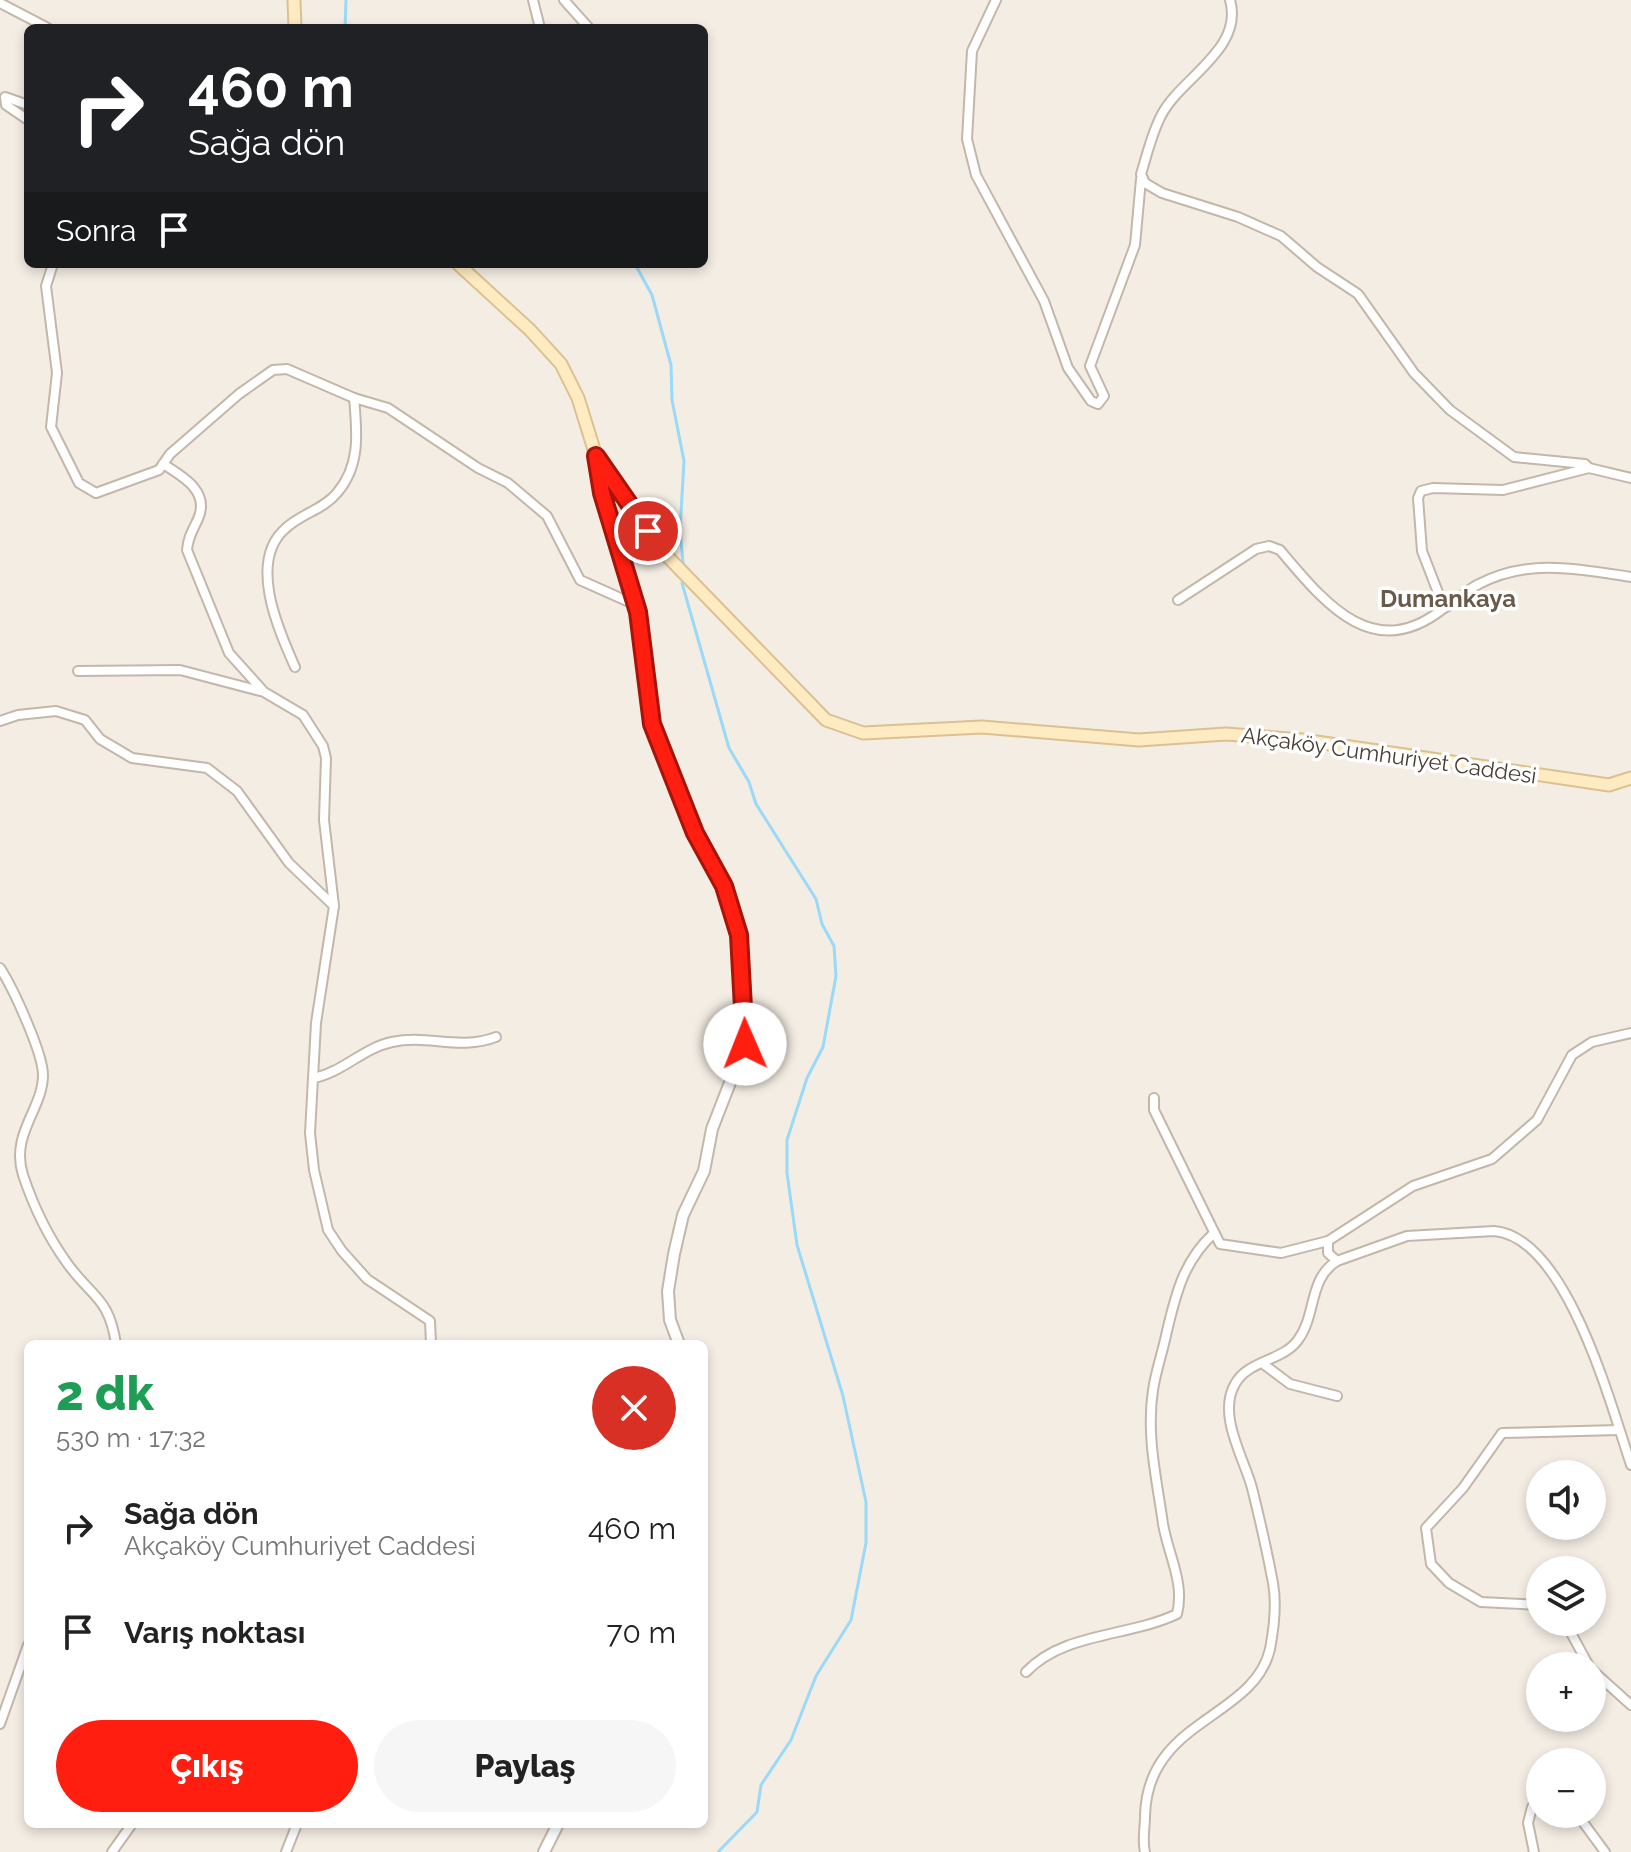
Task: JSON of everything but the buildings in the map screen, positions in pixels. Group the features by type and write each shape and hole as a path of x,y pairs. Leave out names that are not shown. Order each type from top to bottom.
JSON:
{"main road":[{"path":"294,0 295,24"},
{"name":"Akçaköy Cumhuriyet Caddesi","path":"462,268 561,364 578,398 596,456 667,556 826,720 863,733 982,727 1139,740 1226,734 1303,740 1609,785 1631,778"}],"street":[{"path":"533,0 539,24"},
{"path":"564,0 585,24"},
{"path":"996,0 972,51 967,139 976,175 1044,301 1068,368 1091,401 1098,404 1104,396 1090,366 1135,245 1141,174 1163,112 1228,34 1233,11 1230,0"},
{"path":"0,3 40,24"},
{"path":"24,103 8,95 3,100 24,117"},
{"path":"1141,174 1145,183 1162,193 1238,217 1281,236 1317,267 1358,294 1414,373 1450,410 1514,457 1585,464 1589,468"},
{"path":"52,268 46,286 57,373 51,427 79,483 96,493 159,470 170,454 239,394 273,370 287,369 354,398 388,408 530,498 547,516 580,580 636,605"},
{"path":"295,667 279,633 273,609 269,573 272,548 286,528 329,501 345,482 357,447 354,398"},
{"path":"596,456 602,493 636,605 652,724 695,833 724,886 739,935 745,1044 712,1129 704,1171 683,1215 674,1254 668,1291 670,1320 678,1340"},
{"path":"163,464 199,492 202,503 188,538 187,550 194,573 229,653 264,692"},
{"path":"1444,608 1422,551 1418,498 1421,491 1433,488 1503,490 1589,468 1631,478"},
{"path":"1178,600 1256,549 1269,546 1280,550 1328,606 1360,626 1385,630 1409,628 1477,584 1518,567 1550,567 1631,577"},
{"path":"78,671 180,670 264,692 303,715 323,746 326,758 324,820 334,906 316,1023 311,1145 328,1230 367,1279 430,1321 431,1340"},
{"path":"0,721 18,715 56,711 85,720 100,739 132,758 196,764 218,775 245,801 289,863 334,906"},
{"path":"0,968 21,1007 43,1074 38,1099 23,1134 22,1173 61,1254 110,1312 115,1340"},
{"path":"1154,1098 1154,1110 1220,1244 1281,1253 1328,1241 1413,1186 1492,1159 1537,1120 1572,1055 1592,1042 1631,1033"},
{"path":"314,1078 337,1071 390,1042 473,1045 496,1037"},
{"path":"1145,1852 1146,1797 1155,1773 1186,1732 1256,1680 1271,1645 1273,1586 1230,1410 1234,1385 1241,1375 1294,1345 1302,1335 1319,1277 1337,1261 1407,1236 1443,1231 1507,1232 1538,1254 1554,1274 1603,1375 1631,1465"},
{"path":"1026,1672 1056,1650 1142,1628 1177,1614 1180,1602 1176,1570 1164,1527 1152,1457 1153,1394 1178,1285 1189,1262 1213,1234"},
{"path":"1328,1241 1328,1253 1337,1261"},
{"path":"1262,1363 1290,1384 1337,1396"},
{"path":"1526,1604 1481,1602 1449,1583 1431,1564 1426,1528 1463,1488 1502,1433 1619,1430"},
{"path":"0,1724 24,1656"},
{"path":"1606,1686 1631,1705"},
{"path":"112,1852 129,1828"},
{"path":"286,1852 295,1828"},
{"path":"544,1852 556,1828"},
{"path":"1529,1828 1534,1852"},
{"path":"1587,1828 1605,1852"}],"waterway":[{"path":"345,24 346,0"},
{"path":"637,268 652,295 671,365 672,400 684,461 680,530 683,563"},
{"path":"682,583 729,748 749,782 756,804 816,899 822,924 834,946 836,976 823,1047 807,1078 787,1140 787,1173 797,1245 843,1396 866,1502 866,1543 851,1620 816,1676 791,1740 761,1785 757,1812 718,1852"}],"district":[{"name":"Dumankaya","path":"1448,599"}],"route":[{"path":"648,531 596,456 602,493 638,612 652,724 695,833 724,886 739,935 745,1044"}]}
